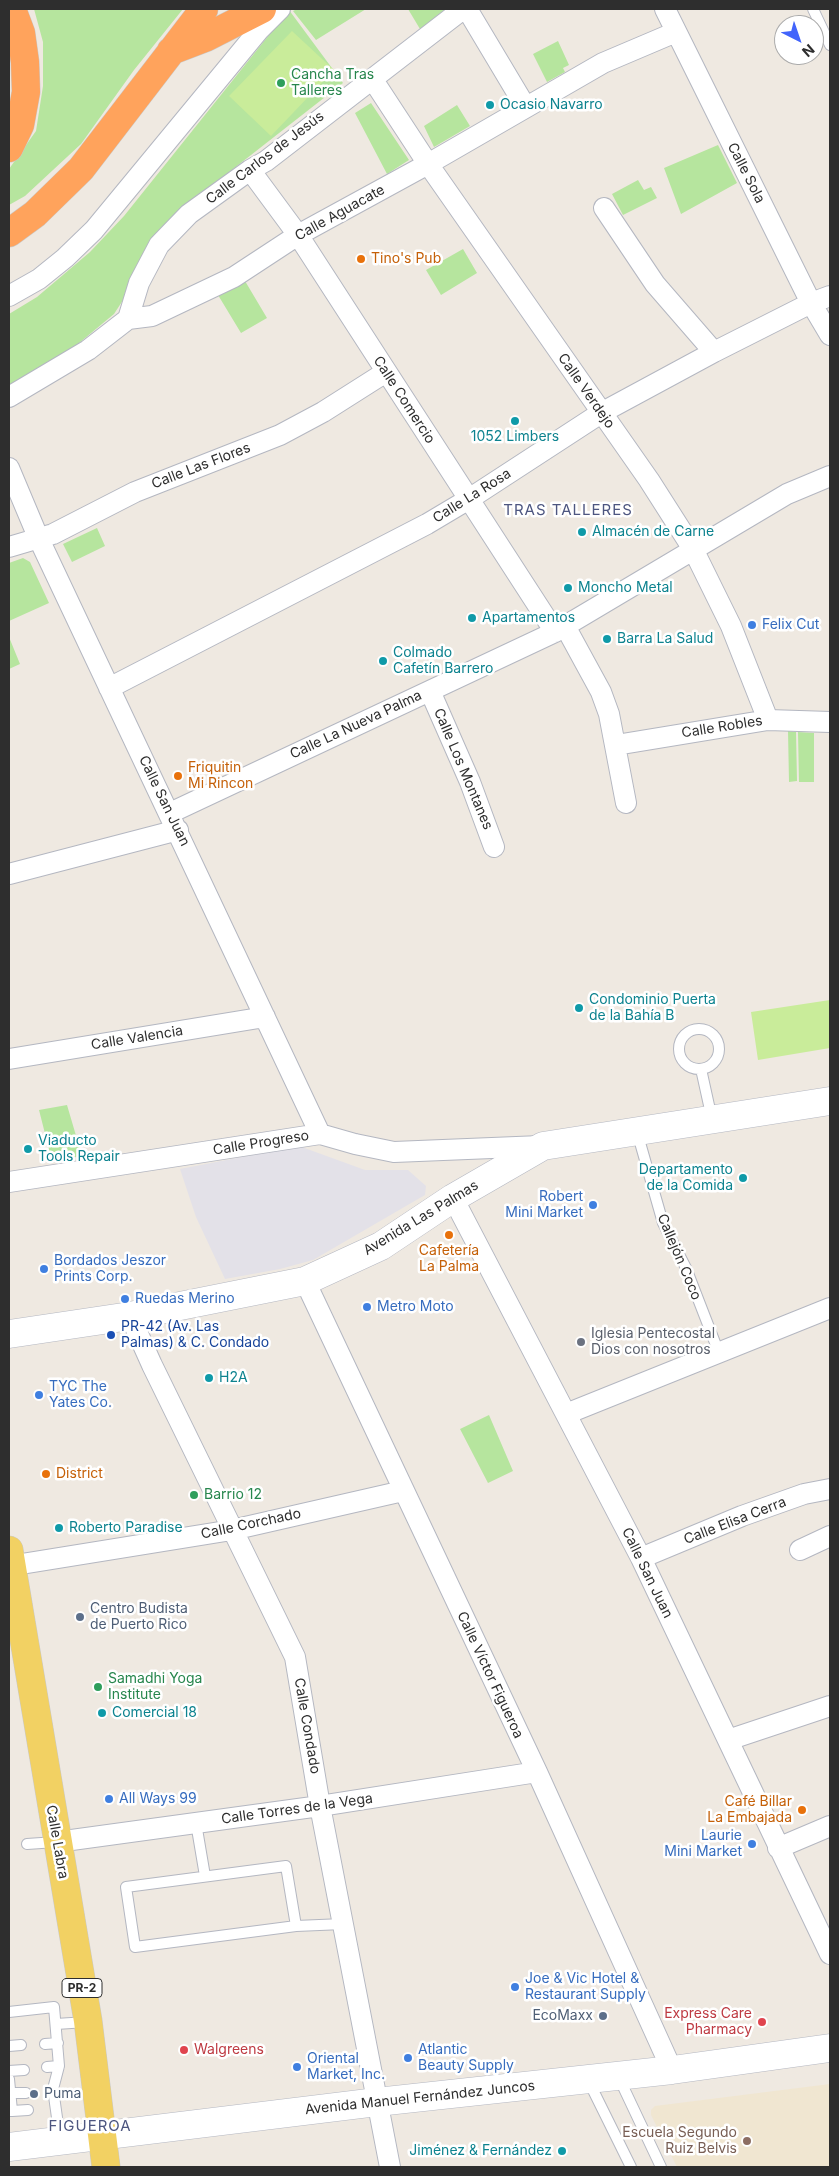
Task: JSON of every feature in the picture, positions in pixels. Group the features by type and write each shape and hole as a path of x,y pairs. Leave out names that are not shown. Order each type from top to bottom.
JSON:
{"highway":[{"path":"9,148 20,125 26,92 25,62 21,34 12,9"},
{"path":"9,233 35,214 81,169 204,9"},
{"path":"171,51 205,38 262,9"}],"main road":[{"name":"Calle Labra","path":"10,1560 88,2022 101,2134"},
{"name":"PR-2","path":"101,2134 106,2167"}],"street":[{"path":"9,296 39,279 65,258 94,230 259,30 280,9"},
{"name":"Calle Carlos de Jesús","path":"128,319 140,283 160,245 189,214 250,170 266,161 327,112 373,80 463,9"},
{"path":"467,9 526,106"},
{"name":"Calle Sola","path":"665,9 811,303 830,335"},
{"name":"Calle Aguacate","path":"128,319 152,316 234,277 298,235 428,164 602,63 676,32"},
{"name":"Calle Verdejo","path":"373,80 428,164 649,480 693,549 731,626 768,720"},
{"name":"Calle Comercio","path":"250,170 298,235 469,499 602,692 616,745 626,803"},
{"path":"604,208 655,284 714,352"},
{"name":"Calle La Rosa","path":"109,688 427,524 469,499 601,413 714,352 811,303 830,296"},
{"path":"9,397 88,350 128,319"},
{"name":"Calle Las Flores","path":"9,547 53,534 157,483 280,436 323,412 386,372"},
{"name":"Calle San Juan","path":"9,468 38,537 174,821 320,1134"},
{"name":"Calle La Nueva Palma","path":"9,874 174,821 430,690 560,629 787,494 830,476"},
{"name":"Calle Los Montanes","path":"430,690 470,782 494,847"},
{"name":"Calle Robles","path":"616,745 768,720 830,722"},
{"name":"Calle Valencia","path":"9,1059 265,1017"},
{"name":"Avenida Las Palmas","path":"9,1334 130,1316 305,1281 381,1246 453,1198 544,1146 830,1101"},
{"name":"Calle Progreso","path":"9,1182 320,1134 394,1152 544,1146"},
{"name":"Calle San Juan","path":"453,1198 641,1558 830,1954"},
{"name":"Calle Víctor Figueroa","path":"305,1281 537,1772 672,2070"},
{"path":"566,1414 830,1308"},
{"name":"Calle Condado","path":"130,1316 295,1657 320,1806 390,2167"},
{"name":"Calle Elisa Cerra","path":"641,1558 742,1516 804,1494 830,1489"},
{"name":"Calle Corchado","path":"10,1560 232,1530 404,1491"},
{"path":"800,1550 830,1536"},
{"path":"728,1740 830,1706"},
{"name":"Calle Torres de la Vega","path":"57,1842 320,1806 537,1772"},
{"path":"778,1848 830,1826"},
{"name":"Avenida Manuel Fernández Juncos","path":"9,2147 101,2134 672,2070 830,2048"}],"lane":[{"path":"813,9 830,45"},
{"path":"697,1029 712,1033 719,1046 715,1061 701,1069 686,1065 678,1051 679,1043 683,1036 689,1031 697,1029"},
{"path":"701,1069 712,1119"},
{"name":"Callejón Coco","path":"637,1131 663,1223 686,1268 719,1353"},
{"path":"196,1823 205,1876"},
{"path":"27,1844 57,1842"},
{"path":"296,1926 286,1866 126,1887 136,1947 296,1926 343,1924"},
{"path":"9,2012 54,2007 60,2066 51,2089 61,2140"},
{"path":"56,2024 88,2022"},
{"path":"45,2044 58,2043"},
{"path":"9,2046 21,2045"},
{"path":"47,2067 60,2066"},
{"path":"9,2071 24,2070"},
{"path":"618,2076 661,2167"},
{"path":"9,2079 10,2111 28,2110"},
{"path":"587,2079 631,2167"},
{"path":"10,2093 26,2093"}],"shaded area":[{"path":"299,1146 365,1170 408,1170 426,1186 425,1195 313,1260 280,1269 225,1279 196,1217 180,1169"},
{"name":"Escuela Segundo Ruiz Belvis","path":"830,2084 830,2167 677,2167 651,2115 651,2110 655,2106"}],"green space":[{"path":"34,9 183,9 134,70 81,144 25,196 9,205 9,169 36,131 43,86 43,42"},
{"path":"297,9 366,9 316,40 293,11"},
{"path":"408,9 445,9 420,33 420,29"},
{"path":"289,10 343,83 182,209 114,314 67,353 9,388 9,314 37,297 90,252 124,216"},
{"name":"Cancha Tras Talleres","path":"292,31 334,70 271,136 229,96"},
{"path":"558,41 569,65 563,68 565,72 547,82 533,54"},
{"path":"371,103 409,160 387,174 355,113"},
{"path":"457,105 470,126 434,147 424,126"},
{"path":"718,145 737,183 681,214 664,168"},
{"path":"638,180 644,190 651,187 657,198 623,215 612,194"},
{"path":"463,249 477,273 441,295 426,270"},
{"path":"245,281 267,318 241,333 218,295"},
{"path":"97,528 105,546 72,562 63,544"},
{"path":"23,558 30,562 49,603 9,621 9,563"},
{"path":"9,637 20,664 9,669"},
{"path":"788,731 796,732 797,781 789,782"},
{"path":"798,732 814,733 814,782 799,782"},
{"path":"830,1000 830,1048 758,1060 751,1012"},
{"path":"67,1105 82,1156 52,1161 39,1110"},
{"path":"489,1415 513,1471 488,1483 460,1429"}],"place":[{"name":"Cancha Tras Talleres","path":"281,83"},
{"name":"Ocasio Navarro","path":"490,105"},
{"name":"Tino's Pub","path":"361,259"},
{"name":"1052 Limbers","path":"515,421"},
{"name":"Almacén de Carne","path":"582,532"},
{"name":"Moncho Metal","path":"568,588"},
{"name":"Apartamentos","path":"472,618"},
{"name":"Felix Cut","path":"752,625"},
{"name":"Barra La Salud","path":"607,639"},
{"name":"Colmado Cafetín Barrero","path":"383,661"},
{"name":"Friquitin Mi Rincon","path":"178,776"},
{"name":"Condominio Puerta de la Bahía B","path":"579,1008"},
{"name":"Viaducto Tools Repair","path":"28,1149"},
{"name":"Departamento de la Comida","path":"743,1178"},
{"name":"Robert Mini Market","path":"593,1205"},
{"name":"Cafetería La Palma","path":"449,1235"},
{"name":"Bordados Jeszor Prints Corp.","path":"44,1269"},
{"name":"Ruedas Merino","path":"125,1299"},
{"name":"Metro Moto","path":"367,1307"},
{"name":"PR-42 (Av. Las Palmas) & C. Condado","path":"111,1335"},
{"name":"Iglesia Pentecostal Dios con nosotros","path":"581,1342"},
{"name":"H2A","path":"209,1378"},
{"name":"TYC The Yates Co.","path":"39,1395"},
{"name":"District","path":"46,1474"},
{"name":"Barrio 12","path":"194,1495"},
{"name":"Roberto Paradise","path":"59,1528"},
{"name":"Centro Budista de Puerto Rico","path":"80,1617"},
{"name":"Samadhi Yoga Institute","path":"98,1687"},
{"name":"Comercial 18","path":"102,1713"},
{"name":"All Ways 99","path":"109,1799"},
{"name":"Café Billar La Embajada","path":"802,1810"},
{"name":"Laurie Mini Market","path":"752,1844"},
{"name":"Joe & Vic Hotel & Restaurant Supply","path":"515,1987"},
{"name":"EcoMaxx","path":"603,2016"},
{"name":"Express Care Pharmacy","path":"762,2022"},
{"name":"Walgreens","path":"184,2050"},
{"name":"Atlantic Beauty Supply","path":"408,2058"},
{"name":"Oriental Market, Inc.","path":"297,2067"},
{"name":"Puma","path":"34,2094"},
{"name":"Escuela Segundo Ruiz Belvis","path":"747,2141"},
{"name":"Jiménez & Fernández","path":"562,2151"}],"district":[{"name":"TRAS TALLERES","path":"568,510"},
{"name":"FIGUEROA","path":"90,2126"}]}
